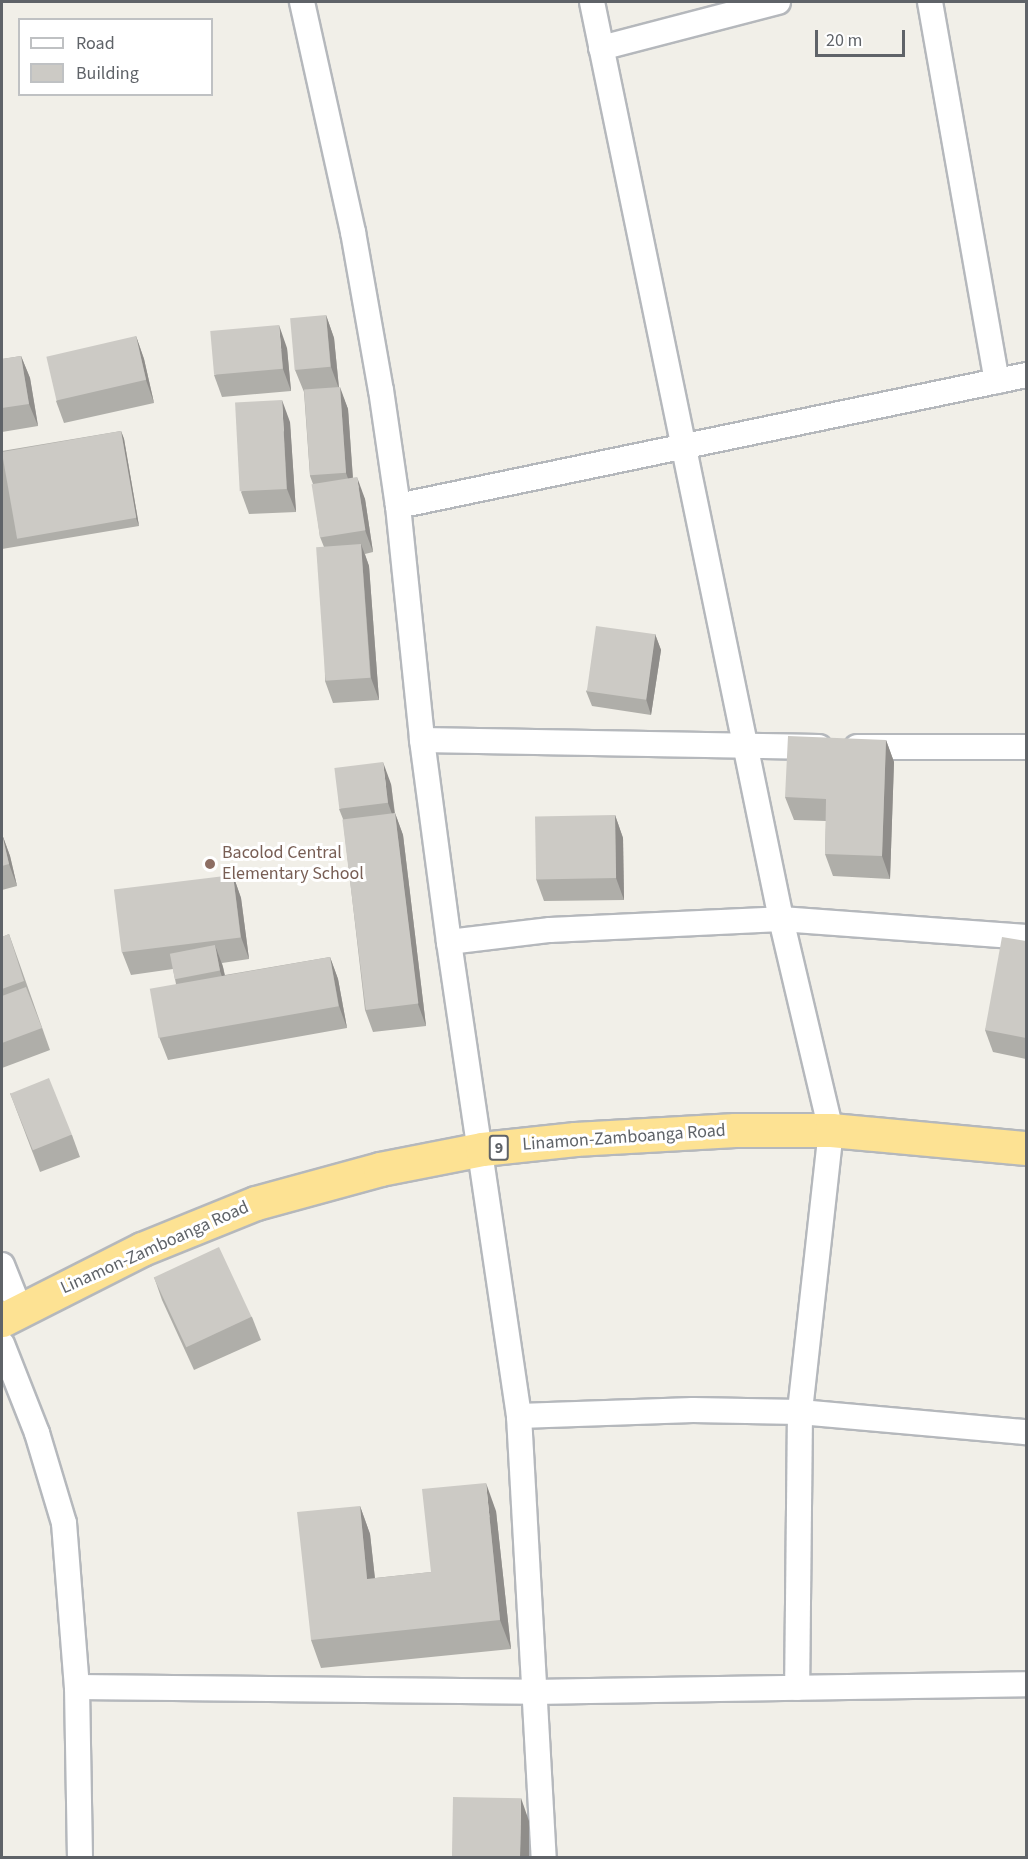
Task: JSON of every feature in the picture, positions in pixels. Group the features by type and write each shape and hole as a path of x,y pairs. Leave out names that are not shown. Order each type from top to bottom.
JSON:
{"highway":[{"name":"Linamon-Zamboanga Road","path":"11,1315 142,1249 256,1203 380,1170 482,1149 575,1139 735,1130 831,1130 1026,1148"}],"street":[{"path":"302,2 353,232 399,506 422,740 449,942 482,1149 519,1416 530,1570 533,1692 544,1857"},
{"path":"592,2 748,747 781,919 831,1130 800,1412 797,1688"},
{"path":"601,48 778,2"},
{"path":"930,2 997,381"},
{"path":"399,506 684,450 1026,375"},
{"path":"422,740 748,747 1026,747"},
{"path":"449,942 550,930 781,919 1026,937"},
{"path":"2,1265 11,1315"},
{"path":"2,1344 37,1433 64,1523 76,1687 80,1857"},
{"path":"519,1416 693,1410 800,1412 1026,1432"},
{"path":"76,1687 533,1692 1026,1684"}],"building":[{"path":"326,315 331,367 295,370 290,318"},
{"path":"279,325 283,369 214,375 210,331"},
{"path":"136,336 146,380 56,401 46,357"},
{"path":"21,356 29,404 2,408 2,359"},
{"path":"340,387 346,473 310,475 304,390"},
{"path":"282,400 287,489 240,491 235,402"},
{"path":"121,431 136,518 17,539 2,452"},
{"path":"357,477 365,530 320,538 312,484"},
{"path":"361,544 370,678 325,681 316,547"},
{"path":"596,626 655,634 646,700 587,691"},
{"path":"788,736 886,740 882,856 825,854 826,799 785,797"},
{"path":"383,762 388,803 339,809 334,768"},
{"path":"395,813 418,1004 366,1010 342,819"},
{"path":"615,815 616,878 536,879 535,816"},
{"path":"2,834 9,864 2,866"},
{"path":"233,875 241,938 122,952 114,890"},
{"path":"9,934 24,981 2,989 2,937"},
{"path":"1002,937 1026,941 1026,1038 985,1030"},
{"path":"215,945 220,971 175,979 170,954"},
{"path":"330,957 339,1006 158,1038 150,989"},
{"path":"26,987 42,1028 2,1043 2,996"},
{"path":"49,1078 72,1135 33,1150 10,1094"},
{"path":"219,1247 252,1317 186,1347 154,1277"},
{"path":"486,1483 500,1620 311,1640 297,1512 360,1506 367,1579 431,1572 422,1489"},
{"path":"453,1797 521,1798 520,1858 452,1857"}],"place":[{"name":"Bacolod Central Elementary School","path":"210,864"}]}
